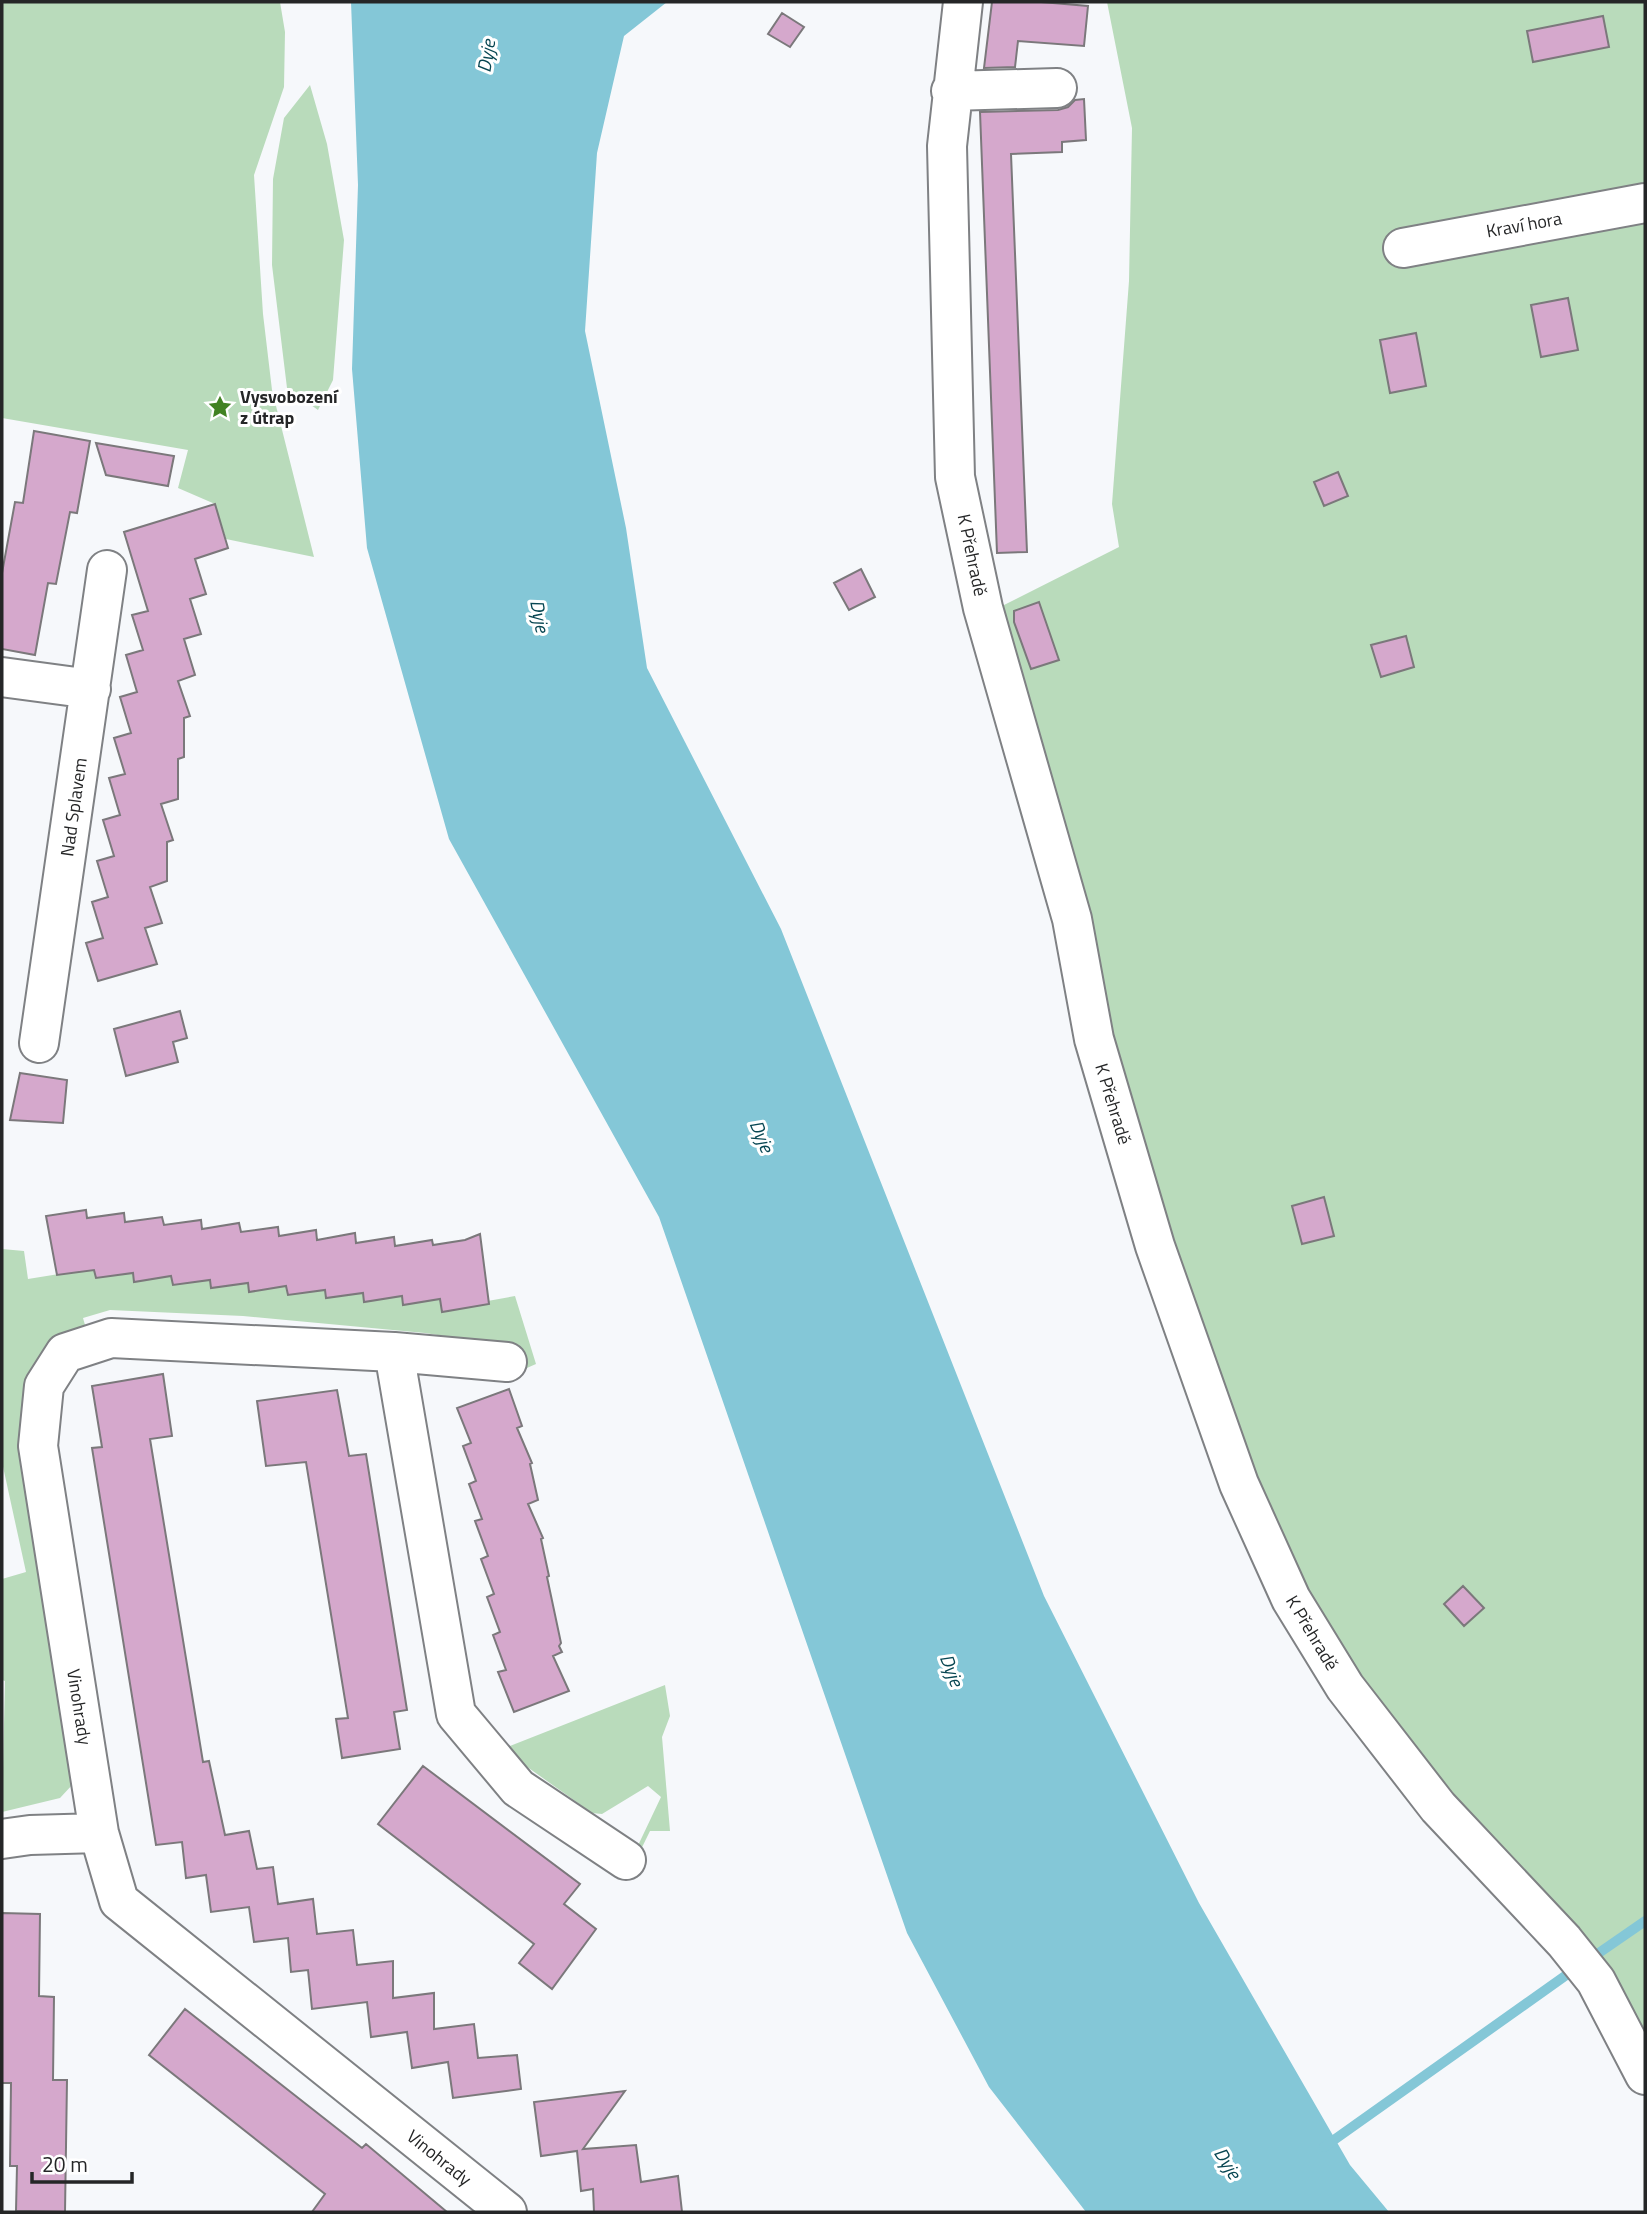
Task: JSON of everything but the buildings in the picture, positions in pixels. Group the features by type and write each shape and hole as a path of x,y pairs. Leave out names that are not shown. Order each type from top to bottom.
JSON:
{"street":[{"name":"K Přehradě","path":"962,2 947,146 956,477 983,608 1072,919 1094,1039 1160,1258 1239,1484 1291,1599 1345,1687 1438,1807 1564,1941 1596,1981 1645,2075"},
{"path":"951,91 1057,88"},
{"name":"Kraví hora","path":"1403,248 1645,203"},
{"name":"Nad Splavem","path":"39,1043 107,570"},
{"path":"2,677 91,689"},
{"name":"Vinohrady","path":"506,1362 394,1352 111,1338 65,1353 44,1386 38,1446 99,1833 119,1901 507,2212"},
{"path":"394,1352 456,1714 518,1788 625,1860"},
{"path":"2,1839 30,1835 99,1833"}],"green space":[{"path":"2,2 280,2 285,32 284,87 254,175 263,314 272,390 314,557 226,539 215,504 178,488 188,450 2,418"},
{"path":"1107,2 1645,2 1645,2042 1410,1754 1322,1624 1238,1447 1092,980 996,609 1119,547 1112,504 1129,281 1132,128"},
{"path":"310,85 327,144 344,240 333,380 318,410 287,388 272,265 273,179 284,118"},
{"path":"2,1249 24,1251 28,1279 96,1268 96,1278 134,1272 134,1282 173,1276 211,1279 211,1288 248,1283 250,1292 288,1286 288,1295 327,1289 326,1298 363,1292 404,1296 404,1305 440,1298 443,1309 515,1296 536,1364 506,1377 463,1339 425,1333 243,1316 110,1310 83,1318 85,1325 47,1356 73,1784 60,1798 2,1812 5,1681 2,1680 2,1579 26,1572 2,1462"},
{"path":"665,1685 670,1716 662,1737 670,1831 650,1831 626,1880 624,1875 661,1797 648,1786 602,1814 592,1813 502,1749"}],"water":[{"name":"Dyje","path":"351,2 667,2 624,36 597,153 585,331 626,528 647,668 781,929 1044,1596 1199,1903 1350,2165 1389,2212 1086,2212 989,2087 907,1933 659,1217 449,839 367,548 352,369 358,185"}],"waterway":[{"path":"1593,1957 1645,1921"},
{"path":"1324,2147 1572,1971"}],"place":[{"name":"Vysvobození z útrap","path":"220,407"}]}
